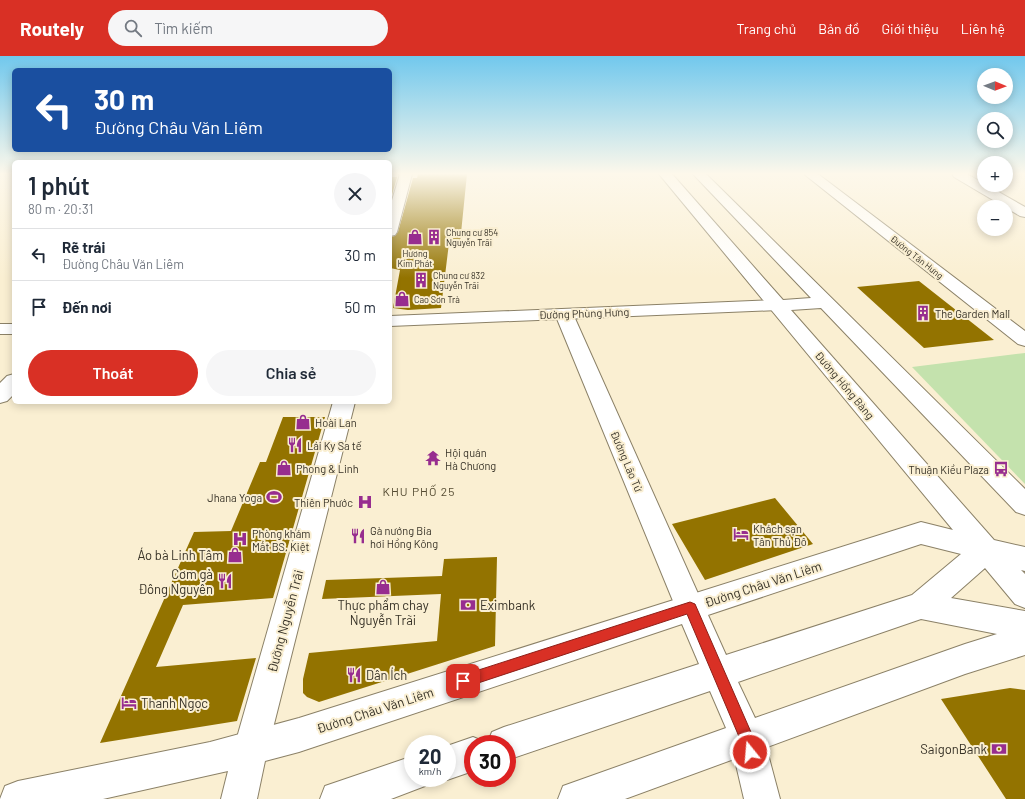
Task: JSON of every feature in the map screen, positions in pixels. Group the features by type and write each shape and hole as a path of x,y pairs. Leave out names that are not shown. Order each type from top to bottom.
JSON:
{"main road":[{"path":"392,225 396,209"},
{"name":"Đường Hồng Bàng","path":"695,209 1025,595"},
{"path":"733,209 1025,504"},
{"name":"Đường Tân Hưng","path":"855,209 1025,340"},
{"name":"Đường Phùng Hưng","path":"392,321 826,303"},
{"name":"Đường Lão Tử","path":"564,314 747,739"},
{"path":"0,329 12,330"},
{"path":"0,396 12,383"},
{"name":"Đường Nguyễn Trãi","path":"239,799 251,748 343,404"},
{"name":"Đường Châu Văn Liêm","path":"18,799 210,759 299,735 921,533 1025,559"},
{"path":"516,740 921,606 987,549"},
{"path":"921,606 1025,625"},
{"path":"576,799 747,739 958,662 1025,640"},
{"path":"747,739 762,799"},
{"path":"338,799 404,777"}],"green space":[{"path":"1025,353 1025,484 912,367"}],"building":[{"path":"404,209 463,209 460,243 449,243 441,308 408,310 393,308 400,270 392,268 392,237 395,236 398,232"},
{"name":"The Garden Mall","path":"919,281 994,340 924,348 857,287"},
{"path":"283,417 325,417 273,598 183,605 156,667 256,658 237,721 100,743 194,532 231,531 260,462 266,462"},
{"name":"Khách sạn Tân Thủ Đô","path":"775,498 813,544 705,580 672,524"},
{"path":"497,557 495,646 319,702 307,697 303,693 303,679 309,653 437,641 441,594 322,599 326,580 442,576 444,559"},
{"name":"SaigonBank","path":"1010,688 1025,690 1025,799 1006,799 941,699"}],"place":[{"name":"Hương Kim Phát","path":"415,237"},
{"name":"Chung cư 854 Nguyễn Trãi","path":"434,237"},
{"name":"Chung cư 832 Nguyễn Trãi","path":"421,280"},
{"name":"Cao Sơn Trà","path":"402,299"},
{"name":"The Garden Mall","path":"923,313"},
{"name":"Hoài Lan","path":"303,422"},
{"name":"Lái Ky Sa tế","path":"295,445"},
{"name":"Hội quán Hà Chương","path":"433,458"},
{"name":"Phong & Linh","path":"284,468"},
{"name":"Thuận Kiều Plaza","path":"1001,469"},
{"name":"Jhana Yoga","path":"274,497"},
{"name":"Thiên Phước","path":"365,502"},
{"name":"Khách sạn Tân Thủ Đô","path":"741,534"},
{"name":"Gà nướng Bia hơi Hồng Kông","path":"358,536"},
{"name":"Phòng khám Mắt BS. Kiệt","path":"240,539"},
{"name":"Áo bà Linh Tâm","path":"235,555"},
{"name":"Cơm gà Đông Nguyên","path":"225,581"},
{"name":"Thực phẩm chay Nguyễn Trãi","path":"383,587"},
{"name":"Eximbank","path":"468,605"},
{"name":"Dân Ích","path":"354,675"},
{"name":"Thanh Ngọc","path":"129,703"},
{"name":"SaigonBank","path":"999,749"}],"district":[{"name":"KHU PHỐ 25","path":"419,491"}],"route":[{"path":"463,681 690,608 747,739 750,752"}]}
